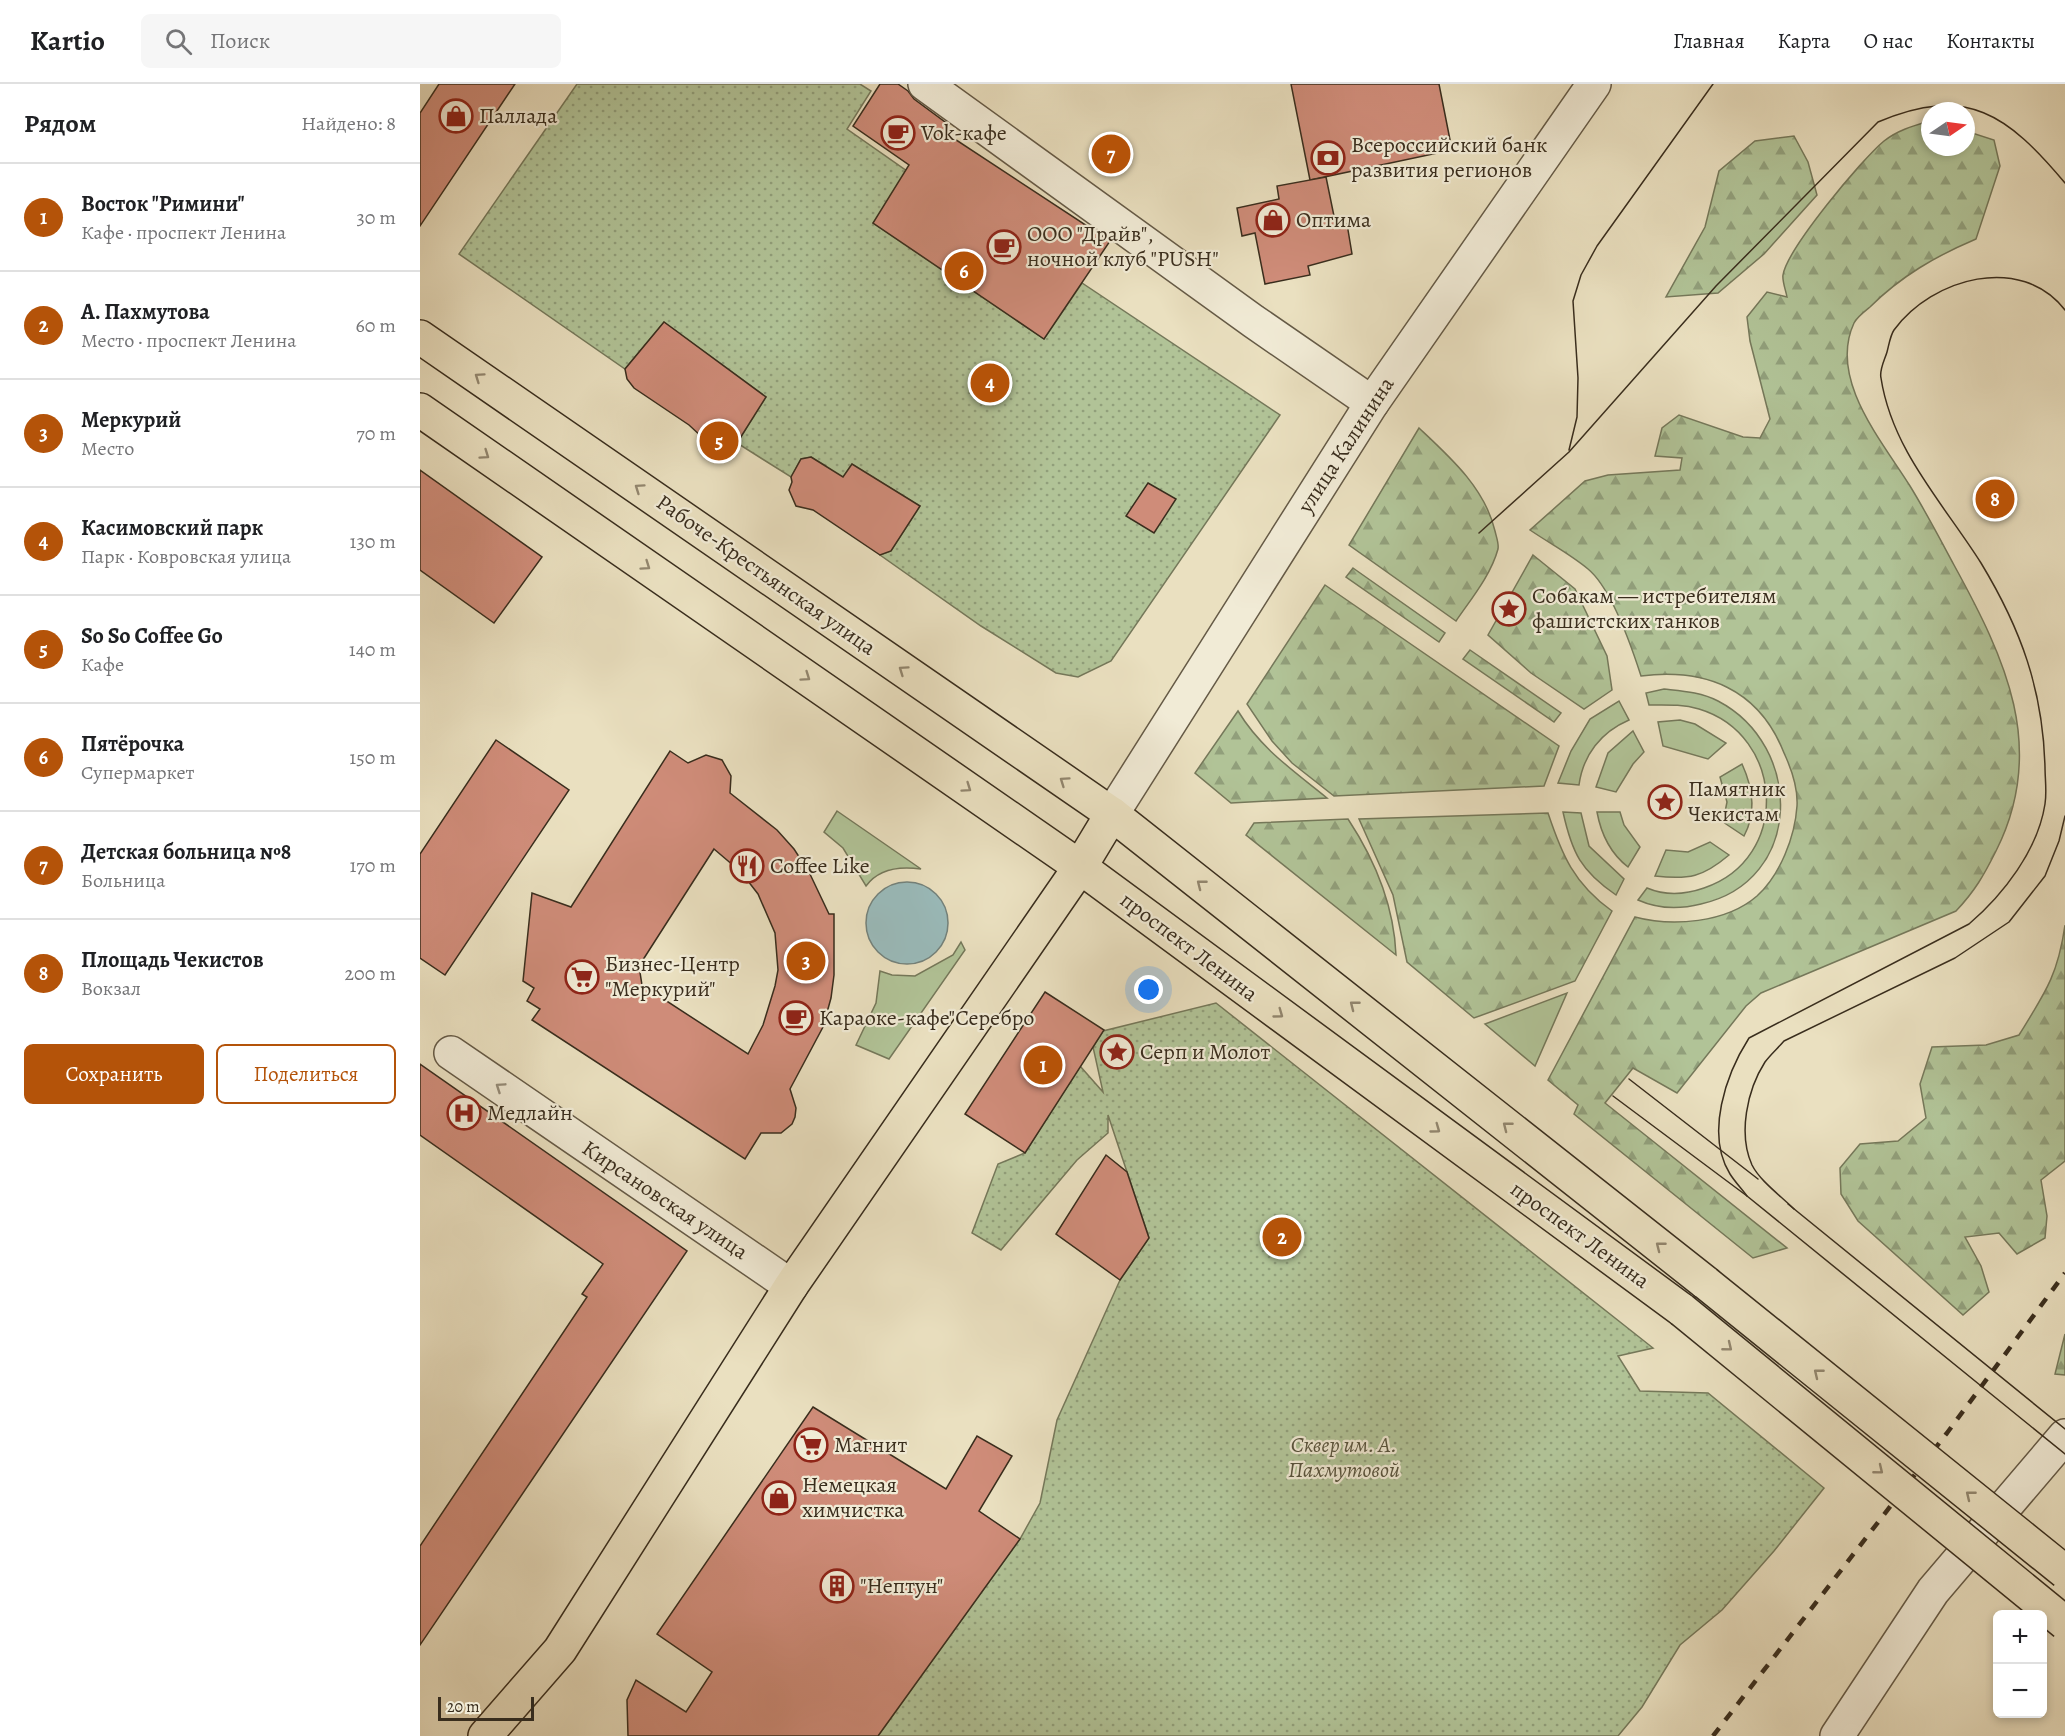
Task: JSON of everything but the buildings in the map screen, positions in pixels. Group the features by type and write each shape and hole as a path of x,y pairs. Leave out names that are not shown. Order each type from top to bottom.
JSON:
{"main road":[{"name":"Рабоче-Крестьянская улица","path":"420,337 1112,814"},
{"path":"420,410 1080,867"},
{"path":"484,1736 560,1650 791,1286 1080,867 1112,814"},
{"name":"проспект Ленина","path":"1112,814 1706,1283 2065,1572"},
{"name":"проспект Ленина","path":"1080,867 1682,1310 2065,1623"}],"street":[{"path":"925,84 1253,321 1372,403"},
{"name":"улица Калинина","path":"1112,814 1372,403 1594,84"},
{"name":"Кирсановская улица","path":"451,1053 791,1286"},
{"path":"1837,1736 1933,1591 2065,1436"}],"green space":[{"path":"577,84 860,84 871,91 847,129 914,176 873,223 1044,339 1082,283 1280,415 1111,661 1078,677 1056,673 981,626 880,555 891,551 920,506 852,464 838,485 830,481 826,466 811,457 801,459 791,477 737,443 766,397 664,322 625,369 459,254"},
{"path":"1921,124 1921,156 1975,156 1975,134 1994,140 2000,166 1976,239 1947,252 1907,276 1859,316 1854,323 1848,344 1848,366 1862,409 1927,516 1989,634 2014,704 2019,740 2019,776 2011,813 1996,851 1969,897 1956,911 1761,993 1746,1006 1677,1093 1633,1068 1605,1103 1787,1248 1753,1258 1574,1114 1578,1105 1548,1080 1635,917 1682,922 1715,917 1744,905 1757,896 1773,877 1790,843 1796,818 1797,799 1791,772 1773,731 1745,698 1708,680 1665,674 1641,676 1620,619 1597,578 1574,558 1530,530 1585,481 1608,475 1680,470 1682,458 1655,456 1662,428 1679,415 1743,437 1760,438 1770,419 1750,341 1747,317 1767,292 1787,297 1783,275 1797,246 1811,226 1843,184 1884,141"},
{"path":"1794,136 1808,162 1817,195 1764,254 1718,293 1666,297 1705,227 1719,171 1755,141"},
{"path":"1419,428 1454,462 1475,487 1490,515 1498,542 1498,549 1491,568 1456,621 1349,545"},
{"path":"1533,555 1575,589 1607,656 1612,690 1584,709 1531,673 1488,635"},
{"path":"1353,568 1445,633 1439,642 1346,577"},
{"path":"1325,585 1559,746 1544,786 1334,796 1292,763 1272,741 1247,704"},
{"path":"1470,650 1561,713 1554,722 1463,659"},
{"path":"1664,689 1691,692 1712,698 1746,722 1766,748 1778,779 1780,811 1774,842 1759,869 1735,891 1701,904 1686,907 1661,907 1638,900 1647,888 1675,894 1689,892 1704,888 1732,873 1752,851 1763,825 1766,797 1761,769 1748,744 1727,723 1699,709 1649,705 1646,693"},
{"path":"1619,701 1629,720 1610,731 1595,746 1589,754 1579,785 1558,783 1571,751 1590,719"},
{"path":"1238,711 1247,725 1268,748 1327,798 1231,803 1195,773"},
{"path":"1680,720 1695,724 1726,743 1708,759 1663,746 1658,722"},
{"path":"1633,731 1644,752 1633,764 1616,792 1596,787 1608,753"},
{"path":"1742,764 1749,782 1752,800 1751,818 1744,836 1723,822 1727,802 1720,777"},
{"path":"837,811 921,869 890,870 877,875 866,886 843,848 824,832"},
{"path":"1563,812 1581,813 1589,846 1624,879 1616,895 1594,878 1580,860 1570,839"},
{"path":"1597,812 1620,812 1624,825 1640,847 1628,867 1616,856 1607,842"},
{"path":"1548,813 1571,868 1588,890 1612,911 1575,981 1474,1018 1407,962 1393,895 1359,819"},
{"path":"1348,819 1375,867 1387,901 1396,955 1246,835 1254,823"},
{"path":"1710,842 1729,855 1711,868 1695,875 1677,878 1655,876 1666,850 1688,852"},
{"path":"2065,925 2065,1161 2041,1180 2047,1216 2045,1238 2017,1254 1999,1233 1965,1237 1981,1266 1989,1292 1963,1315 1858,1221 1841,1194 1840,1168 1860,1144 1898,1141 1926,1118 1920,1084 1932,1047 1986,1045 2019,1035 2049,983 2059,957"},
{"path":"961,942 965,950 889,1059 856,1045 876,1003 880,971 892,975 915,976 953,955"},
{"path":"1567,993 1535,1066 1485,1024"},
{"name":"Сквер им. А. Пахмутовой","path":"1216,1003 1653,1348 1618,1356 1640,1391 1708,1393 1824,1488 1774,1551 1722,1610 1680,1645 1642,1707 1618,1736 878,1736 1020,1539 1040,1503 1057,1420 1120,1280 1149,1238 1108,1115 1108,1133 1077,1160 1001,1250 972,1233 998,1164 1025,1153 1080,1066 1103,1092 1093,1047 1103,1031"},
{"path":"2065,1334 2065,1375 2055,1374"}],"water":[{"path":"907,882 923,885 936,894 945,907 948,923 945,939 936,952 923,961 907,964 891,961 878,952 869,939 866,923 869,907 878,894 891,885"}],"tram line":[{"path":"1569,450 1577,417 1578,378 1573,301 1581,275 1597,246 1713,84"},
{"path":"1479,533 1569,452 1716,286 1878,122 1909,111 1937,106 1961,107 1984,113 2024,139 2065,183"},
{"path":"1747,1196 1730,1174 1723,1158 1719,1141 1719,1123 1726,1086 1749,1038 1969,924 2006,885 2027,855 2035,838 2045,804 2040,712 2027,661 2008,612 1981,563 1921,475 1896,429 1887,404 1881,375 1881,368 1892,335 1910,312 1931,297 1953,286 1977,279 2002,278 2025,282 2047,292 2065,310"},
{"path":"1794,1209 1760,1177 1748,1153 1746,1112 1753,1086 1765,1062 1784,1041 1955,958 2009,922 2045,876 2059,841 2065,816"},
{"path":"1629,1079 1758,1179"},
{"path":"1613,1096 1747,1196 2065,1454"},
{"path":"1788,1204 2065,1429"}],"railway":[{"path":"1713,1736 1947,1433 2065,1273"}],"place":[{"name":"Паллада","path":"456,116"},
{"name":"Vok-кафе","path":"898,133"},
{"name":"Детская больница №8","path":"1111,154"},
{"name":"Всероссийский банк развития регионов","path":"1328,158"},
{"name":"Оптима","path":"1273,220"},
{"name":"ООО \"Драйв\", ночной клуб \"PUSH\"","path":"1004,247"},
{"name":"Пятёрочка","path":"964,271"},
{"name":"Касимовский парк","path":"990,383"},
{"name":"So So Coffee Go","path":"719,441"},
{"name":"Площадь Чекистов","path":"1995,499"},
{"name":"Собакам — истребителям фашистских танков","path":"1509,609"},
{"name":"Памятник Чекистам","path":"1665,802"},
{"name":"Coffee Like","path":"747,866"},
{"name":"Меркурий","path":"806,961"},
{"name":"Бизнес-Центр \"Меркурий\"","path":"582,977"},
{"name":"Караоке-кафе\"Серебро","path":"796,1018"},
{"name":"Серп и Молот","path":"1117,1052"},
{"name":"Восток \"Римини\"","path":"1043,1065"},
{"name":"Медлайн","path":"464,1113"},
{"name":"А. Пахмутова","path":"1282,1237"},
{"name":"Магнит","path":"811,1445"},
{"name":"Немецкая химчистка","path":"779,1498"},
{"name":"\"Нептун\"","path":"837,1586"}]}
